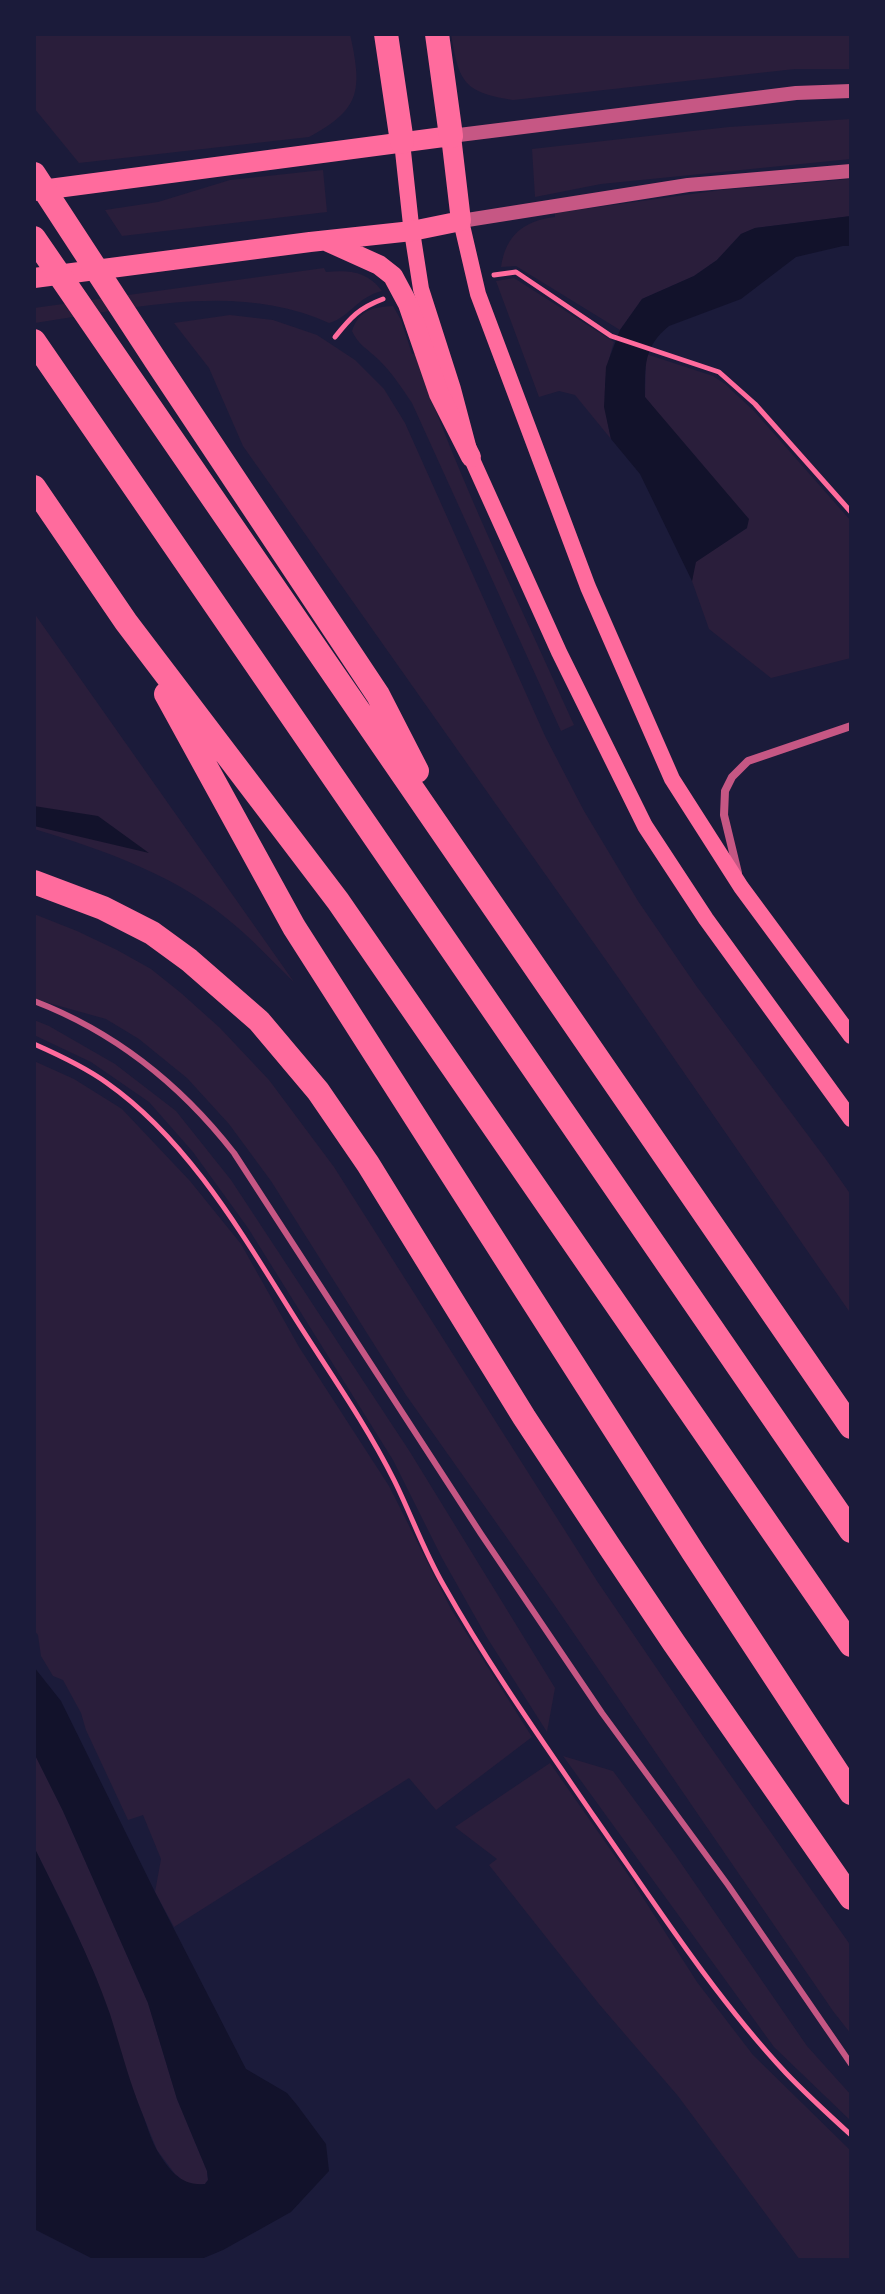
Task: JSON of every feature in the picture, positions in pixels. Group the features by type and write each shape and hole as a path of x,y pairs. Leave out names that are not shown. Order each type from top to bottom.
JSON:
{"highway":[{"path":"386,34 402,142"},
{"path":"437,34 451,136"},
{"path":"34,174 378,695 460,856"},
{"path":"34,238 851,1427"},
{"path":"34,341 851,1531"},
{"path":"34,487 126,622 338,901 851,1645"},
{"path":"126,622 294,927 684,1538 851,1793"},
{"path":"34,882 103,908 152,933 189,960 259,1021 318,1091 368,1164 524,1417 851,1898"}],"main road":[{"path":"34,191 451,136 461,221 478,294 588,587 672,779 741,887 851,1036"},
{"path":"402,142 421,289 471,457"},
{"path":"34,278 412,231 461,221"},
{"path":"324,241 379,265 393,276 408,304 439,394 471,457 559,652 645,826 706,919 851,1119"}],"street":[{"path":"451,136 796,93 851,91"},
{"path":"461,221 688,185 851,171"},
{"path":"741,887 724,815 725,791 732,777 748,761 851,726"}],"lane":[{"path":"34,1001 92,1027 155,1069 190,1102 224,1141 602,1713 719,1873 851,2064"}],"path":[{"path":"611,336 719,372 755,404 851,512"},
{"path":"34,1044 108,1083 150,1118 175,1145 241,1232 364,1426 393,1478 442,1584 548,1750 673,1930 747,2028 787,2073 851,2135"}],"shaded area":[{"path":"34,34 350,34 356,69 354,96 339,117 309,137 79,163 34,108"},
{"path":"451,34 851,34 851,69 795,69 513,100 484,93 467,82 457,64"},
{"path":"851,119 851,159 601,184 535,197 532,149 729,127"},
{"path":"323,170 327,212 122,236 105,210 158,202 230,180"},
{"path":"851,179 851,216 755,228 741,234 717,260 694,276 642,299 620,330 516,266 501,267 507,246 518,232 534,222 555,217 555,213 721,190"},
{"path":"851,216 851,246 796,257 741,299 669,326 650,350 645,397 749,519 747,528 696,562 692,581 640,474 611,439 604,407 606,367 620,330 642,299 694,276 717,260 741,234 755,228"},
{"path":"324,268 326,272 350,272 364,276 382,291 329,323 294,310 258,303 221,301 146,306 35,323 34,308"},
{"path":"514,278 614,342 605,390 611,439 575,395 559,391 539,397 496,281"},
{"path":"393,306 470,495 574,725 561,731 412,403 388,370 352,331 363,314 379,307"},
{"path":"230,315 273,320 317,335 355,360 384,389 405,423 545,736 584,811 638,901 697,987 851,1195 851,1314 243,446 209,368 174,323"},
{"path":"646,354 713,376 725,384 754,411 851,521 851,658 771,678 709,629 692,581 695,562 747,528 645,397"},
{"path":"34,613 294,982 237,927 192,894 115,856 34,829"},
{"path":"34,806 98,816 149,853 34,826"},
{"path":"34,914 117,950 151,969 181,993 220,1028 269,1080 334,1167 597,1581 851,1946 851,2034 406,1395 271,1181 229,1124 187,1078 139,1039 106,1019 34,999"},
{"path":"34,1020 115,1064 176,1111 231,1180 410,1452 555,1688 547,1732 486,1636 442,1558 393,1460 248,1228 193,1152 149,1102 91,1062 34,1035"},
{"path":"34,1061 74,1079 122,1109 190,1181 241,1244 299,1347 389,1486 451,1609 532,1737 436,1810 409,1778 174,1927 155,1892 161,1859 143,1815 128,1820 81,1713 63,1680 53,1676 41,1656 38,1635 34,1630"},
{"path":"34,1667 61,1701 246,2069 287,2093 326,2144 329,2171 291,2212 199,2260 95,2260 34,2229 34,1847 102,1992 134,2092 156,2148 172,2171 183,2180 205,2184 208,2180 177,2099 148,2003 34,1753"},
{"path":"34,1753 148,2003 177,2099 207,2171 205,2184 193,2185 183,2181 157,2150 130,2083 97,1980 34,1847"},
{"path":"563,1756 613,1771 676,1856 807,2046 851,2095 851,2121 774,2047"},
{"path":"550,1763 631,1879 697,1982 753,2055 851,2151 851,2260 800,2260 678,2096 599,2004 489,1865 497,1859 455,1827"}]}
